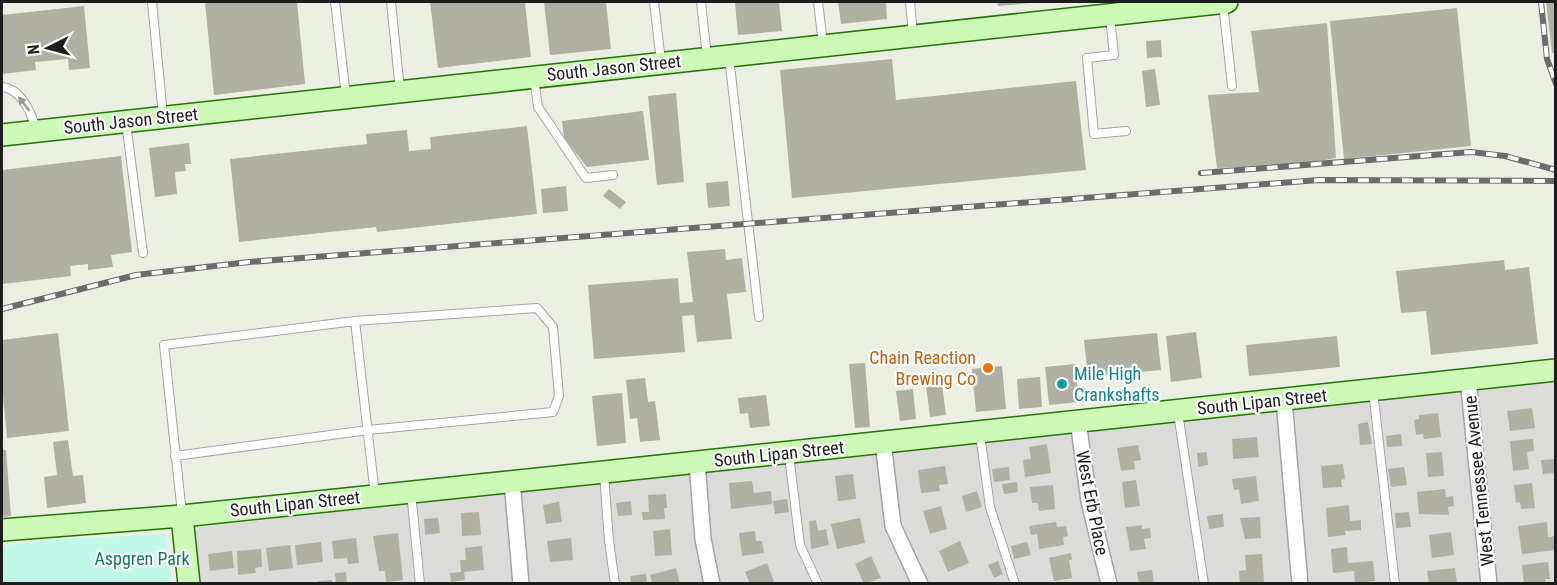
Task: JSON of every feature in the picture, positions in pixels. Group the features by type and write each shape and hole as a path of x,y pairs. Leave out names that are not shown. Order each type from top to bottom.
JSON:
{"street":[{"name":"South Jason Street","path":"2,135 913,36 1120,10 1225,2"},
{"name":"South Lipan Street","path":"2,530 182,516 1556,370"},
{"name":"West Tennessee Avenue","path":"1468,379 1489,584"},
{"path":"1284,400 1300,584"},
{"name":"West Erb Place","path":"1078,421 1089,501 1108,584"},
{"path":"883,442 893,526 920,584"},
{"path":"697,462 703,539 712,584"},
{"path":"512,482 521,584"},
{"path":"182,516 189,584"}],"lane":[{"path":"152,2 164,117"},
{"path":"335,2 346,97"},
{"path":"391,2 400,91"},
{"path":"654,2 661,63"},
{"path":"701,2 707,58"},
{"path":"818,2 823,46"},
{"path":"910,2 913,36"},
{"path":"1225,2 1232,86"},
{"path":"1120,10 1114,55 1087,58 1094,134 1126,131"},
{"path":"729,56 759,317"},
{"path":"534,77 538,107 586,178 613,175"},
{"path":"2,87 13,90 30,109 37,131"},
{"path":"126,121 143,253"},
{"path":"176,456 368,430 553,412 559,396 553,327 537,308 355,321 164,345 182,516"},
{"path":"355,321 375,496"},
{"path":"1373,390 1395,584"},
{"path":"1178,411 1204,584"},
{"path":"980,433 990,507 1015,584"},
{"path":"789,453 800,545 818,584"},
{"path":"604,472 610,552 615,584"},
{"path":"411,492 420,584"}],"shaded area":[{"path":"1555,379 1555,583 198,584 193,534 200,527"}],"green space":[{"name":"Aspgren Park","path":"166,534 171,583 2,583 2,546 65,539"}],"building":[{"path":"205,2 297,2 305,84 214,95"},
{"path":"430,2 525,2 531,57 438,68"},
{"path":"544,2 606,2 611,49 550,55"},
{"path":"735,2 779,2 782,31 738,35"},
{"path":"838,2 886,2 887,19 841,24"},
{"path":"997,2 1031,2 1031,3 998,6"},
{"path":"1546,2 1556,2 1556,52 1552,53"},
{"path":"84,6 90,68 69,70 68,59 35,62 36,70 2,74 2,15"},
{"path":"1457,8 1471,146 1344,159 1330,21"},
{"path":"1327,23 1336,158 1297,165 1217,168 1208,95 1259,92 1251,31"},
{"path":"1161,40 1162,57 1147,58 1146,41"},
{"path":"892,59 896,100 1076,81 1086,170 792,198 780,70"},
{"path":"1155,69 1160,105 1146,107 1142,71"},
{"path":"676,93 684,182 657,185 648,96"},
{"path":"643,111 649,160 587,167 564,138 562,121"},
{"path":"527,126 537,214 377,232 376,227 239,242 230,159 367,144 366,134 407,130 409,151 431,149 430,137"},
{"path":"189,143 191,164 185,164 186,171 175,172 177,194 155,197 149,148"},
{"path":"121,156 132,252 111,255 113,267 88,270 88,264 70,266 71,276 2,284 2,170"},
{"path":"728,181 730,206 708,208 706,183"},
{"path":"566,186 568,211 543,213 541,189"},
{"path":"609,189 626,202 620,209 603,196"},
{"path":"725,249 726,260 742,258 746,292 727,294 732,339 697,342 694,315 682,316 685,352 594,359 588,285 678,278 680,303 693,302 687,252"},
{"path":"1504,260 1505,270 1529,267 1538,344 1431,355 1426,311 1401,313 1396,271"},
{"path":"1196,332 1202,378 1171,382 1166,336"},
{"path":"58,333 69,431 7,438 2,386 2,340"},
{"path":"1157,333 1161,370 1088,377 1084,340"},
{"path":"1337,336 1340,367 1249,376 1246,345"},
{"path":"865,363 870,427 855,428 849,364"},
{"name":"Mile High Crankshafts","path":"1075,364 1079,402 1049,405 1045,367"},
{"path":"1002,366 1006,409 976,412 972,369"},
{"path":"1040,377 1042,407 1019,409 1017,379"},
{"path":"645,378 648,402 655,401 660,440 640,442 637,418 630,419 626,380"},
{"path":"942,384 946,415 930,417 926,386"},
{"path":"913,389 916,419 900,421 896,391"},
{"path":"622,393 626,443 597,446 592,396"},
{"path":"766,395 770,426 750,428 748,413 740,414 738,398"},
{"path":"1532,408 1535,428 1510,431 1507,411"},
{"path":"1438,413 1441,437 1424,439 1423,434 1416,435 1414,420 1419,419 1419,415"},
{"path":"1368,422 1372,444 1360,445 1358,424"},
{"path":"1401,434 1402,446 1387,447 1386,436"},
{"path":"1257,437 1259,457 1233,459 1232,439"},
{"path":"1533,439 1534,451 1527,452 1529,469 1513,471 1510,441"},
{"path":"68,440 73,476 83,475 86,503 47,508 44,477 57,475 53,442"},
{"path":"1047,444 1051,473 1025,477 1023,460 1031,459 1029,447"},
{"path":"1138,445 1141,460 1134,461 1135,469 1121,471 1117,448"},
{"path":"2,450 6,450 11,516 2,517"},
{"path":"1207,452 1208,465 1198,467 1197,453"},
{"path":"1442,452 1444,476 1428,477 1426,453"},
{"path":"1556,459 1556,473 1543,474 1541,460"},
{"path":"1343,464 1345,479 1341,480 1342,487 1323,488 1321,466"},
{"path":"945,466 948,484 939,485 940,491 921,493 918,470"},
{"path":"1009,467 1010,480 994,482 992,469"},
{"path":"1404,467 1407,485 1391,487 1388,469"},
{"path":"853,474 856,499 838,501 835,476"},
{"path":"1256,476 1259,501 1241,504 1239,489 1234,490 1232,479"},
{"path":"1136,480 1140,506 1125,508 1122,482"},
{"path":"752,481 754,493 771,491 772,504 731,509 729,483"},
{"path":"1017,482 1018,492 1004,494 1002,484"},
{"path":"1532,483 1535,508 1521,509 1520,502 1516,503 1514,485"},
{"path":"1053,485 1055,509 1039,511 1038,503 1032,503 1030,487"},
{"path":"1445,489 1446,497 1453,496 1454,506 1448,507 1449,515 1419,514 1417,492"},
{"path":"977,491 982,507 966,512 962,496"},
{"path":"666,494 665,519 643,520 642,512 649,512 648,495"},
{"path":"787,499 789,512 775,514 773,501"},
{"path":"631,501 632,515 618,516 616,503"},
{"path":"559,502 562,522 546,524 543,505"},
{"path":"1349,505 1350,521 1361,520 1361,530 1345,531 1346,535 1328,537 1326,508"},
{"path":"941,506 947,529 930,534 923,511"},
{"path":"479,512 481,535 462,536 461,513"},
{"path":"1409,512 1411,527 1396,528 1395,513"},
{"path":"1223,514 1224,527 1209,529 1207,516"},
{"path":"1260,517 1261,538 1245,539 1240,518"},
{"path":"438,518 440,533 425,535 424,519"},
{"path":"860,518 865,543 837,549 831,524"},
{"path":"816,520 818,531 826,529 829,545 811,549 809,521"},
{"path":"1056,522 1057,527 1066,526 1068,536 1063,537 1064,545 1039,549 1037,534 1031,535 1029,526"},
{"path":"1547,522 1548,537 1556,536 1556,550 1522,554 1518,526"},
{"path":"1142,525 1142,529 1150,528 1151,538 1144,539 1146,549 1130,551 1126,527"},
{"path":"670,529 672,555 655,556 653,531"},
{"path":"755,531 756,541 762,541 764,553 742,556 739,533"},
{"path":"1451,532 1454,555 1432,558 1429,535"},
{"path":"398,533 403,580 386,582 385,571 379,571 373,536"},
{"path":"356,538 359,563 348,564 347,558 334,559 332,541"},
{"path":"571,538 573,560 550,562 547,541"},
{"path":"960,541 969,563 948,572 939,551"},
{"path":"321,542 323,562 297,565 295,545"},
{"path":"1027,542 1031,555 1014,559 1011,546"},
{"path":"290,545 293,568 269,571 266,548"},
{"path":"482,546 484,570 464,572 465,580 451,582 450,573 461,572 460,560 466,560 465,548"},
{"path":"1347,547 1348,563 1373,561 1375,581 1355,583 1354,571 1333,573 1331,549"},
{"path":"261,549 262,567 255,568 256,573 238,575 237,551"},
{"path":"232,551 234,568 210,571 208,554"},
{"path":"1071,553 1072,560 1069,560 1072,578 1054,581 1049,558"},
{"path":"1262,554 1264,582 1240,583 1239,571 1246,570 1245,555"},
{"path":"871,556 881,578 864,584 855,564"},
{"path":"998,561 1003,574 994,578 988,565"},
{"path":"1548,562 1550,579 1545,579 1546,584 1524,584 1522,565"},
{"path":"767,563 775,584 750,584 745,572"},
{"path":"676,568 680,584 652,584 650,575"},
{"path":"1455,568 1457,584 1429,584 1427,571"},
{"path":"1152,570 1154,584 1139,584 1137,572"},
{"path":"346,572 347,584 336,584 335,573"},
{"path":"646,574 647,584 631,584 630,576"},
{"path":"332,580 332,584 319,584 318,581"}],"railway":[{"path":"1541,2 1547,59 1556,84"},
{"path":"1201,173 1471,152 1505,156 1556,170"},
{"path":"2,309 136,275 249,262 1319,180 1556,181"}],"place":[{"name":"Chain Reaction Brewing Co","path":"988,368"},
{"name":"Mile High Crankshafts","path":"1062,384"}]}
